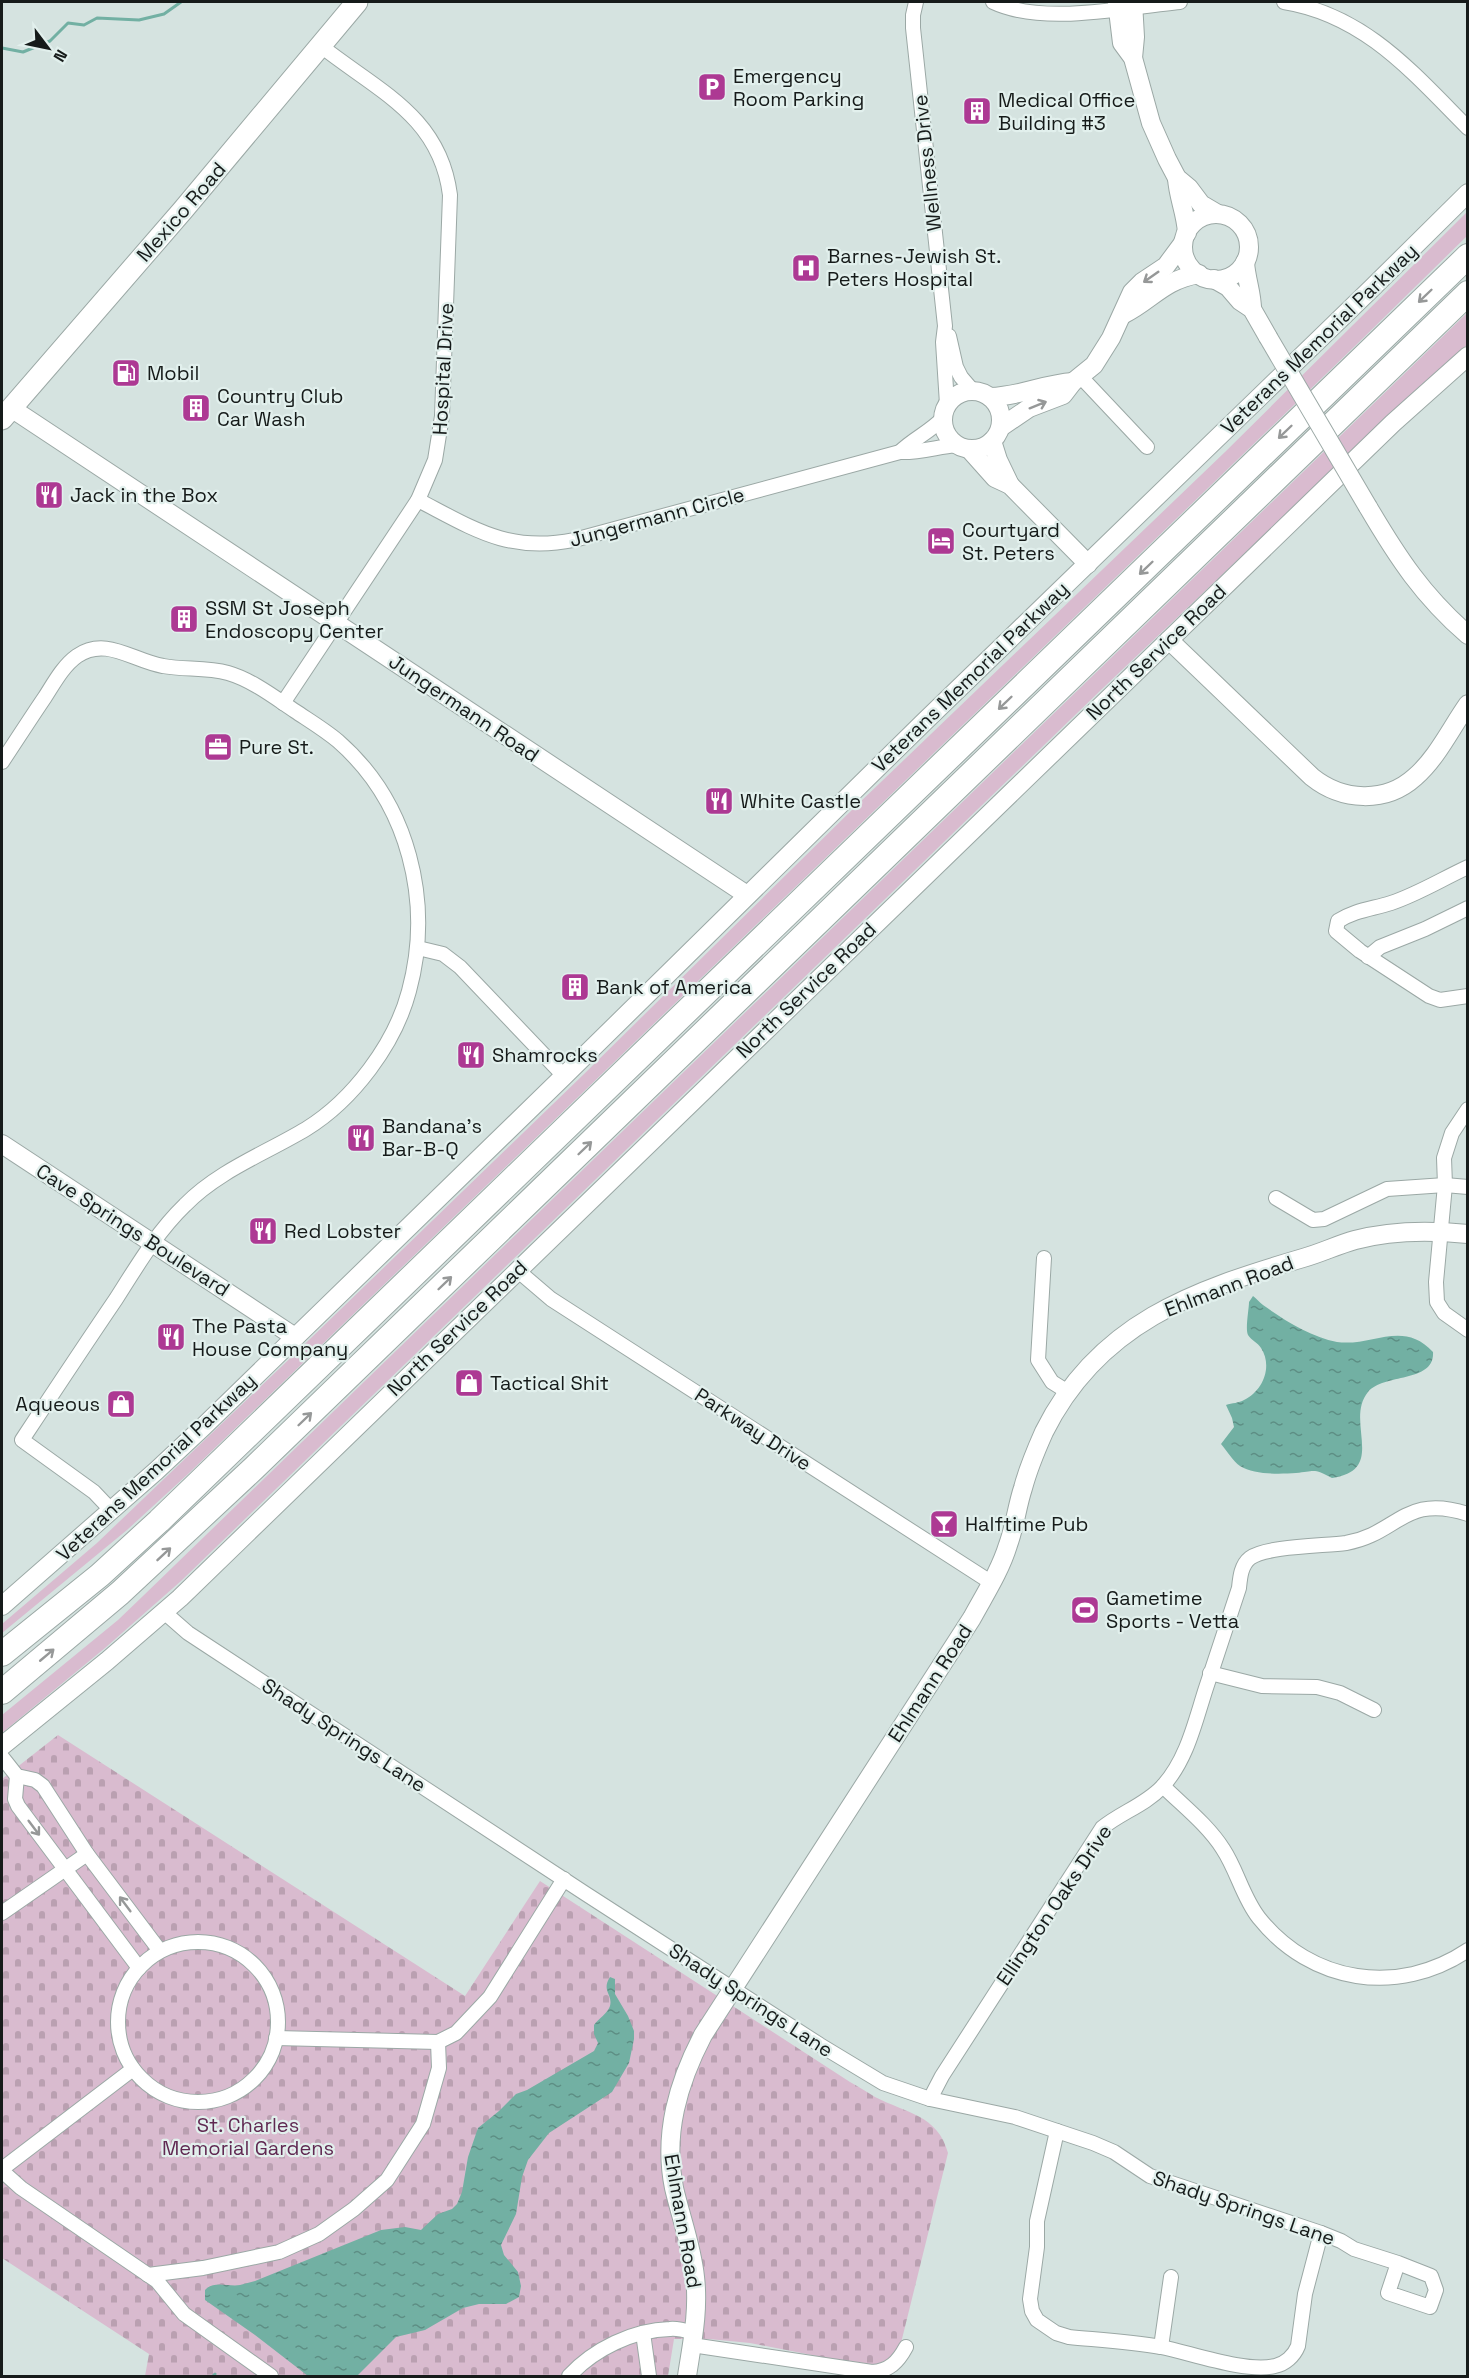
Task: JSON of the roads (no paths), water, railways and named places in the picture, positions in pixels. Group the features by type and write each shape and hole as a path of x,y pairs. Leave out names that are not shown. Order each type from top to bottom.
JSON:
{"highway":[{"path":"2,1654 100,1575 159,1521 1467,256"},
{"path":"2,1692 120,1593 254,1468 1467,293"}],"main road":[{"name":"Mexico Road","path":"5,410 357,2"}],"street":[{"name":"Wellness Drive","path":"916,2 913,28 945,326 943,342 945,411"},
{"path":"993,2 1032,13 1125,4 1180,2"},
{"path":"1284,2 1296,3 1351,24 1378,41 1406,65 1467,128"},
{"path":"1125,4 1135,38 1133,58 1151,123 1177,178 1178,195 1185,212 1185,258 1189,265 1227,287 1240,301 1252,309 1395,553 1413,580 1443,614 1467,635"},
{"name":"Hospital Drive","path":"283,703 418,500 435,459 442,416 450,195 446,169 431,138 412,116 321,46"},
{"path":"1177,178 1189,188 1201,204 1218,214 1235,220 1245,231 1249,246 1245,262 1247,287 1252,295 1252,309"},
{"name":"Veterans Memorial Parkway","path":"2,1606 172,1456 1467,193"},
{"path":"963,447 983,448 996,434 1029,408 1063,395 1103,354 1124,314 1132,292 1142,282 1166,266 1199,218 1218,214"},
{"path":"1124,314 1138,307 1147,297 1169,283 1186,276 1229,276 1245,262"},
{"name":"Wellness Drive","path":"945,326 952,340 956,367 961,377 982,394"},
{"name":"North Service Road","path":"2,1746 164,1612 1393,423 1467,356"},
{"path":"1010,485 995,478 945,432 945,411 958,394 1015,396 1054,383 1077,379"},
{"path":"1077,379 1147,447"},
{"path":"982,394 1000,410 996,434 998,460 1010,485 1088,564"},
{"name":"Jungermann Road","path":"5,410 336,623 747,895"},
{"name":"Jungermann Circle","path":"900,452 909,443 930,431 945,411"},
{"name":"Jungermann Circle","path":"418,500 501,540 550,544 574,540 900,452 912,453 937,447 963,447"},
{"path":"1169,640 1312,777 1341,794 1373,796 1393,791 1404,785 1428,763 1467,704"},
{"path":"2,762 62,671 77,656 94,649 105,647 143,662 164,667 206,669 228,673 250,682 318,726 351,754 369,775 395,817 411,858 418,895 418,948 408,995 394,1030 374,1064 358,1084 309,1127 249,1160 187,1202 153,1243 22,1440 94,1492 112,1511"},
{"path":"1467,867 1418,892 1348,914 1338,921 1336,931 1368,957 1429,996 1440,1000 1467,996"},
{"path":"1368,957 1380,947 1425,929 1467,908"},
{"path":"418,948 443,954 460,967 564,1076"},
{"path":"1467,1109 1447,1144 1444,1158 1445,1185 1436,1282 1437,1302 1444,1313 1467,1330"},
{"name":"Cave Springs Boulevard","path":"2,1144 295,1337"},
{"path":"1276,1198 1313,1220 1324,1219 1387,1189 1445,1185 1467,1187"},
{"name":"Ehlmann Road","path":"687,2376 697,2301 695,2275 674,2187 670,2141 676,2099 692,2056 972,1618 992,1583 1009,1545 1023,1488 1038,1447 1068,1392 1096,1359 1118,1338 1158,1312 1191,1296 1352,1241 1406,1231 1467,1234"},
{"path":"1044,1258 1038,1360 1052,1382 1068,1392"},
{"name":"Parkway Drive","path":"517,1270 551,1299 992,1583"},
{"name":"Ellington Oaks Drive","path":"930,2099 948,2067 1102,1828 1114,1818 1155,1794 1174,1772 1183,1755 1239,1588 1240,1576 1249,1558 1269,1552 1348,1542 1373,1535 1412,1511 1429,1508 1449,1509 1467,1514"},
{"name":"Shady Springs Lane","path":"164,1612 188,1633 564,1880 861,2071 884,2083 930,2099 1015,2117 1057,2131 1114,2152 1150,2176 1321,2233 1354,2249 1398,2263"},
{"path":"1210,1673 1262,1686 1317,1687 1340,1693 1374,1710"},
{"path":"2,1757 17,1776 35,1780 43,1786 87,1854 160,1951"},
{"path":"17,1776 15,1799 18,1806 139,1968"},
{"path":"1163,1786 1222,1848 1257,1916 1280,1940 1307,1960 1332,1971 1352,1976 1380,1978 1419,1973 1465,1956"},
{"path":"2,1913 87,1854"},
{"path":"276,2038 438,2042 456,2033 490,1997 564,1880"},
{"path":"204,1942 226,1947 246,1957 262,1973 273,1993 278,2016 276,2038 268,2060 254,2078 236,2092 214,2100 191,2102 169,2097 149,2085 133,2069 123,2049 118,2028 119,2006 127,1986 139,1968 160,1951 181,1943 204,1942"},
{"path":"148,2275 203,2268 279,2252 319,2234 354,2209 387,2180 423,2124 439,2068 438,2042"},
{"path":"133,2069 2,2170 21,2188 148,2275 157,2282 184,2314 271,2376"},
{"path":"1057,2131 1037,2221 1037,2247 1030,2300 1037,2320 1046,2327 1069,2337 1161,2347 1256,2367 1273,2367 1283,2363 1296,2353 1305,2294 1321,2233"},
{"path":"1161,2347 1171,2277"},
{"path":"569,2376 580,2363 619,2340 672,2328 693,2339 872,2372 891,2367 906,2347"},
{"path":"643,2333 649,2376"}],"water":[{"path":"1253,1296 1289,1322 1327,1340 1350,1343 1387,1336 1410,1337 1422,1342 1433,1352 1431,1362 1426,1369 1385,1382 1368,1392 1362,1404 1360,1417 1362,1455 1358,1465 1349,1473 1332,1478 1314,1471 1275,1474 1252,1471 1237,1464 1221,1444 1234,1427 1226,1405 1251,1396 1261,1384 1266,1370 1266,1362 1260,1346 1249,1337 1247,1332 1249,1302"},
{"path":"610,1977 615,1979 615,1994 634,2031 629,2063 612,2092 549,2133 528,2160 522,2177 516,2214 501,2245 504,2255 518,2272 521,2286 519,2297 506,2304 479,2304 463,2308 425,2330 396,2337 357,2376 308,2376 205,2300 205,2290 213,2285 240,2285 255,2281 381,2230 405,2227 421,2230 438,2214 452,2209 462,2192 468,2157 478,2128 516,2094 527,2090 594,2051 598,2043 594,2034 594,2025 610,2006 607,1986"}],"waterway":[{"path":"2,48 23,52 50,41 68,23 84,25 97,18 139,20 164,14 181,2"}],"place":[{"name":"Emergency Room Parking","path":"712,87"},
{"name":"Medical Office Building #3","path":"977,111"},
{"name":"Barnes-Jewish St. Peters Hospital","path":"806,268"},
{"name":"Mobil","path":"126,373"},
{"name":"Country Club Car Wash","path":"196,408"},
{"name":"Jack in the Box","path":"49,495"},
{"name":"Courtyard St. Peters","path":"941,541"},
{"name":"SSM St Joseph Endoscopy Center","path":"184,619"},
{"name":"Pure St.","path":"218,747"},
{"name":"White Castle","path":"719,801"},
{"name":"Bank of America","path":"575,987"},
{"name":"Shamrocks","path":"471,1055"},
{"name":"Bandana's Bar-B-Q","path":"361,1138"},
{"name":"Red Lobster","path":"263,1231"},
{"name":"The Pasta House Company","path":"171,1337"},
{"name":"Tactical Shit","path":"469,1383"},
{"name":"Aqueous","path":"121,1404"},
{"name":"Halftime Pub","path":"944,1524"},
{"name":"Gametime Sports - Vetta","path":"1085,1610"}],"park label":[{"name":"St. Charles Memorial Gardens","path":"248,2136"}]}
